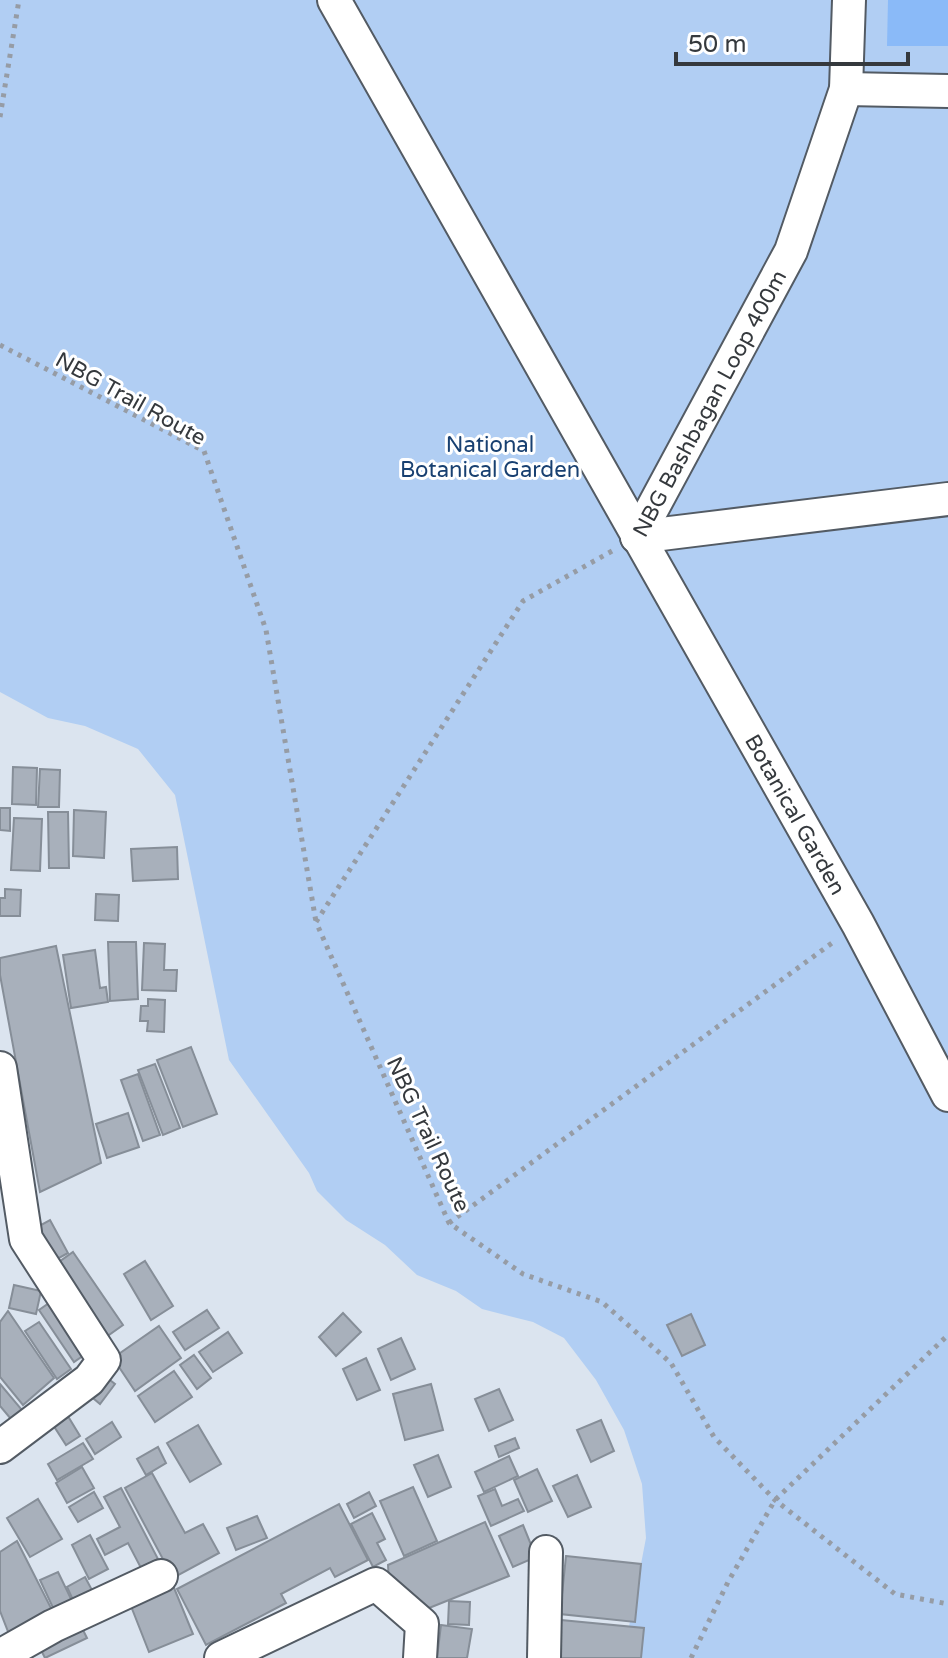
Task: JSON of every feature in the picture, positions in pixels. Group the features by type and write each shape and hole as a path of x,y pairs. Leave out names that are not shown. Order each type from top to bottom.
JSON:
{"street":[{"name":"NBG Bashbagan Loop 400m","path":"334,0 637,537"},
{"name":"NBG Bashbagan Loop 400m","path":"637,537 791,251 846,89 849,0"},
{"path":"846,89 948,91"},
{"path":"637,537 948,499"},
{"name":"Botanical Garden","path":"637,537 858,924 948,1095"},
{"path":"0,1068 26,1239 104,1360 89,1380 0,1447"},
{"path":"544,1658 546,1552"},
{"path":"0,1656 53,1626 161,1576"},
{"path":"221,1658 376,1584 422,1624 420,1658"}],"path":[{"path":"0,117 19,0"},
{"name":"NBG Trail Route","path":"0,345 204,451 266,630 316,922 449,1223 523,1274 602,1302 671,1363 714,1437 775,1500 895,1594 948,1604"},
{"path":"316,922 523,601 637,537"},
{"path":"449,1223 858,924"},
{"path":"691,1658 728,1582 775,1500 948,1335"}],"green space":[{"name":"National Botanical Garden","path":"0,0 948,0 948,1658 623,1658 646,1538 642,1484 624,1430 596,1380 564,1338 533,1322 482,1309 456,1291 417,1275 385,1245 346,1220 317,1191 309,1173 229,1060 175,795 138,749 85,726 48,718 0,692"}],"shaded area":[{"path":"888,0 948,0 948,46 887,46"}],"building":[{"path":"13,767 37,768 36,805 12,804"},
{"path":"40,769 60,770 59,807 38,807"},
{"path":"0,808 10,808 10,831 0,830"},
{"path":"74,810 106,812 104,858 73,856"},
{"path":"48,812 68,812 69,868 49,868"},
{"path":"14,818 42,819 40,871 11,870"},
{"path":"177,847 178,879 133,881 131,849"},
{"path":"5,889 21,890 20,916 0,916 0,898 5,898"},
{"path":"96,894 119,895 118,921 95,920"},
{"path":"108,942 136,942 138,999 110,1001"},
{"path":"144,943 165,944 164,970 177,970 176,991 142,990"},
{"path":"56,946 101,1163 40,1192 0,975 0,958"},
{"path":"95,950 100,988 106,987 108,1002 71,1008 63,955"},
{"path":"148,999 165,1000 164,1032 147,1031 148,1021 140,1021 141,1006 148,1006"},
{"path":"191,1047 217,1114 183,1127 157,1060"},
{"path":"155,1064 180,1128 163,1135 138,1070"},
{"path":"138,1074 160,1135 143,1141 121,1080"},
{"path":"128,1113 139,1147 107,1158 96,1124"},
{"path":"50,1220 68,1253 48,1264 30,1231"},
{"path":"73,1252 123,1325 99,1342 49,1269"},
{"path":"145,1261 173,1306 151,1320 124,1274"},
{"path":"14,1285 41,1291 36,1314 9,1308"},
{"path":"52,1301 87,1353 74,1362 39,1310"},
{"path":"207,1310 219,1328 185,1350 173,1332"},
{"path":"8,1311 54,1378 23,1405 0,1377 0,1322"},
{"path":"343,1313 361,1332 336,1356 319,1337"},
{"path":"691,1314 705,1345 682,1356 667,1325"},
{"path":"39,1322 71,1369 57,1379 25,1331"},
{"path":"159,1326 181,1358 135,1391 113,1358"},
{"path":"228,1332 242,1353 213,1372 199,1352"},
{"path":"401,1338 415,1369 391,1380 378,1349"},
{"path":"194,1355 211,1378 197,1389 180,1365"},
{"path":"366,1358 380,1390 357,1400 343,1369"},
{"path":"174,1371 192,1397 155,1422 138,1396"},
{"path":"102,1374 115,1384 100,1404 87,1393"},
{"path":"0,1384 22,1410 11,1419 0,1406"},
{"path":"431,1384 443,1430 405,1440 393,1394"},
{"path":"499,1389 513,1420 489,1431 475,1399"},
{"path":"63,1408 80,1436 66,1445 48,1417"},
{"path":"601,1420 614,1451 591,1462 577,1430"},
{"path":"112,1422 121,1437 95,1454 86,1439"},
{"path":"198,1425 221,1464 190,1482 167,1443"},
{"path":"515,1438 519,1448 499,1457 495,1446"},
{"path":"83,1443 93,1459 57,1480 48,1464"},
{"path":"158,1447 166,1463 146,1475 137,1459"},
{"path":"438,1455 451,1487 428,1497 414,1465"},
{"path":"509,1456 518,1476 484,1492 475,1472"},
{"path":"82,1467 94,1488 67,1503 56,1483"},
{"path":"537,1469 552,1501 528,1512 514,1480"},
{"path":"152,1473 185,1533 203,1524 219,1553 173,1578 125,1488"},
{"path":"577,1475 591,1507 568,1517 553,1486"},
{"path":"413,1487 437,1541 404,1556 380,1501"},
{"path":"121,1488 158,1559 141,1568 128,1543 105,1555 97,1539 120,1527 104,1497"},
{"path":"495,1489 502,1506 518,1499 524,1511 491,1526 478,1496"},
{"path":"94,1492 103,1508 78,1522 69,1507"},
{"path":"369,1492 376,1506 354,1518 347,1504"},
{"path":"38,1499 62,1539 30,1557 7,1518"},
{"path":"339,1504 368,1560 335,1577 330,1568 281,1594 286,1603 206,1645 177,1589"},
{"path":"372,1513 385,1539 377,1543 386,1560 373,1567 351,1524"},
{"path":"257,1516 267,1538 236,1550 227,1528"},
{"path":"485,1522 509,1576 419,1612 389,1583 388,1565"},
{"path":"523,1525 536,1557 513,1567 499,1536"},
{"path":"90,1535 108,1569 89,1579 72,1545"},
{"path":"17,1541 53,1612 9,1634 0,1611 0,1552"},
{"path":"566,1556 641,1564 635,1622 560,1614"},
{"path":"58,1572 73,1603 55,1612 40,1580"},
{"path":"85,1577 93,1592 74,1602 67,1587"},
{"path":"172,1583 193,1634 149,1652 129,1601"},
{"path":"449,1601 470,1602 469,1625 448,1624"},
{"path":"77,1618 87,1638 45,1658 35,1638"},
{"path":"561,1620 644,1628 641,1658 558,1658"},
{"path":"441,1625 472,1629 467,1658 437,1658"}]}
